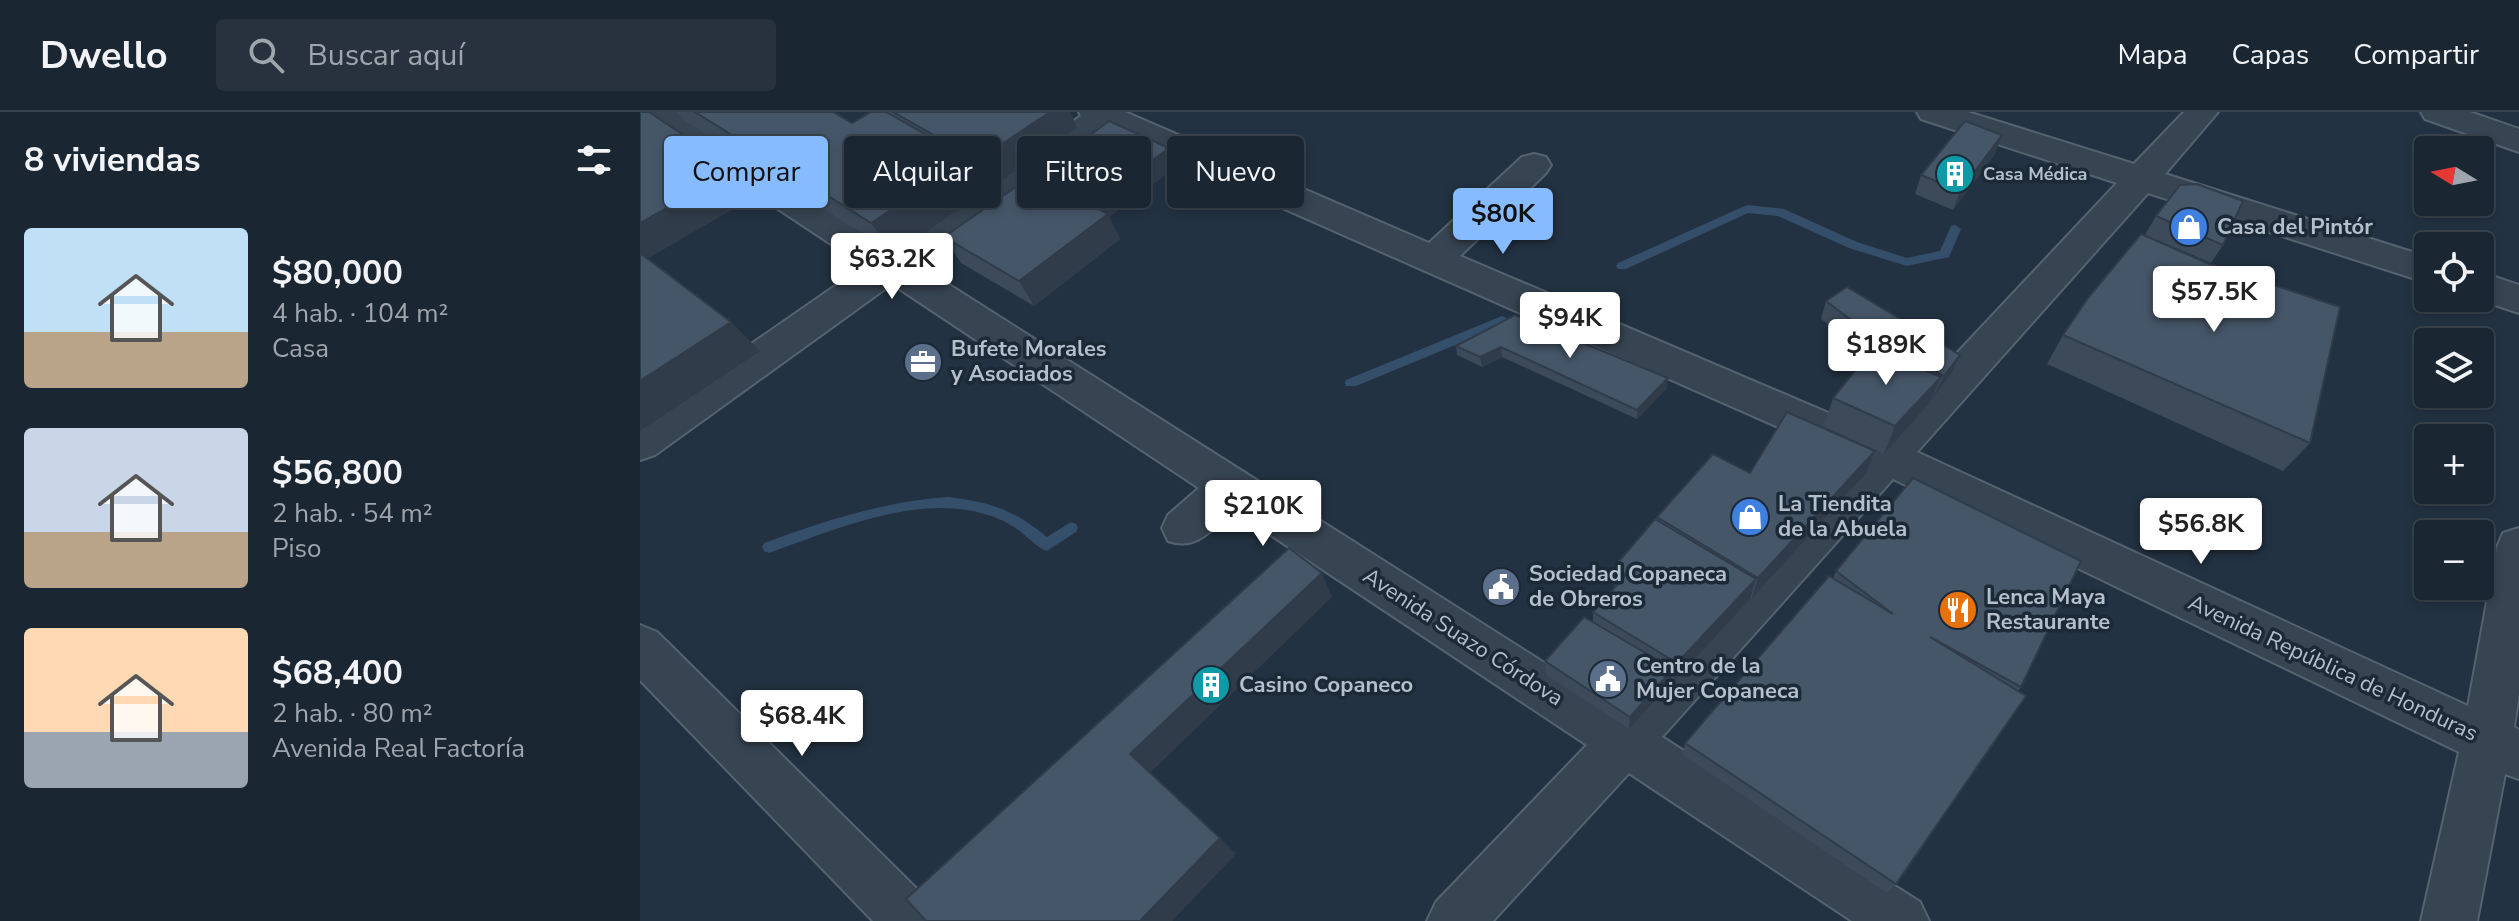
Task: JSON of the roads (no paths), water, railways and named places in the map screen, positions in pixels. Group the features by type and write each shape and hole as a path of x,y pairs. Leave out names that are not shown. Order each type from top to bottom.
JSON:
{"street":[{"path":"1933,112 2414,266"},
{"path":"1455,921 1625,742 2202,112"},
{"path":"2437,112 2519,141"},
{"path":"640,443 1103,113"},
{"name":"Avenida República de Honduras","path":"1103,113 1885,456 2503,747"},
{"name":"Avenida Suazo Córdova","path":"658,119 890,265 1901,921"},
{"path":"1434,259 1534,165"},
{"path":"2494,291 2519,299"},
{"path":"1184,528 1230,486"},
{"path":"2449,921 2503,747 2519,547"},
{"path":"640,647 911,921"}],"waterway":[{"path":"1622,266 1747,209 1780,212 1853,245 1907,262 1945,254 1955,229"},
{"path":"1351,383 1502,321"},
{"path":"769,547 875,512 912,505 949,503 984,507 1017,521 1047,545 1071,528"}],"place":[{"name":"Casa Médica","path":"1955,174"},
{"name":"Casa del Pintór","path":"2189,227"},
{"name":"Bufete Morales y Asociados","path":"923,362"},
{"name":"La Tiendita de la Abuela","path":"1750,517"},
{"name":"Sociedad Copaneca de Obreros","path":"1501,587"},
{"name":"Lenca Maya Restaurante","path":"1958,610"},
{"name":"Centro de la Mujer Copaneca","path":"1608,679"},
{"name":"Casino Copaneco","path":"1211,685"}]}
